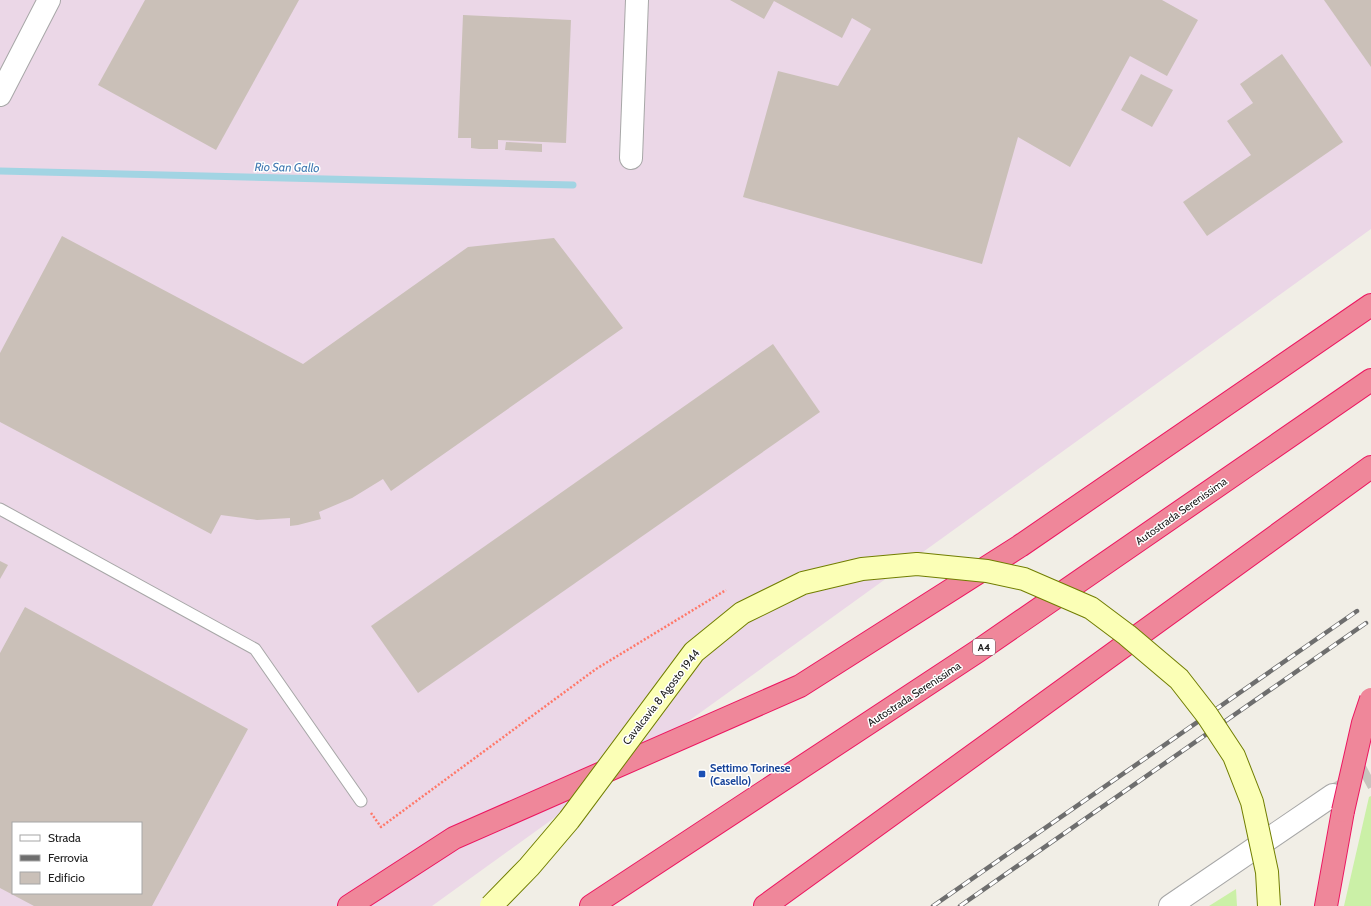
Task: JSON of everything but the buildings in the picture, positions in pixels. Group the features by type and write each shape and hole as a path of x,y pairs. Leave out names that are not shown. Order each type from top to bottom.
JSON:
{"highway":[{"path":"349,906 454,838 800,686 1020,546 1371,305"},
{"name":"Autostrada Serenissima","path":"591,906 978,651 1371,380"},
{"path":"765,906 1371,467"},
{"path":"1326,906 1345,804 1363,723 1371,699"}],"main road":[{"name":"Cavalcavia 8 Agosto 1944","path":"491,906 529,867 569,820 694,652 742,613 803,583 862,569 917,564 987,571 1030,582 1091,608 1127,635 1179,679 1207,715 1234,756 1252,802 1267,872 1269,906"}],"street":[{"path":"0,95 49,0"},
{"path":"631,158 637,0"},
{"path":"1170,906 1333,795"}],"lane":[{"path":"0,509 255,649 361,801"}],"path":[{"path":"361,801 382,826 596,669 726,590"}],"shaded area":[{"path":"0,0 1371,0 1371,229 432,906 0,906"}],"green space":[{"path":"1371,796 1371,906 1344,906 1369,797"},
{"path":"1236,889 1237,906 1209,906"}],"waterway":[{"name":"Rio San Gallo","path":"0,171 573,185"}],"tunnel":[{"path":"1334,795 1371,775"}],"railway":[{"path":"933,906 1357,611"},
{"path":"960,906 1366,623"}],"place":[{"name":"Settimo Torinese (Casello)","path":"702,774"}]}
